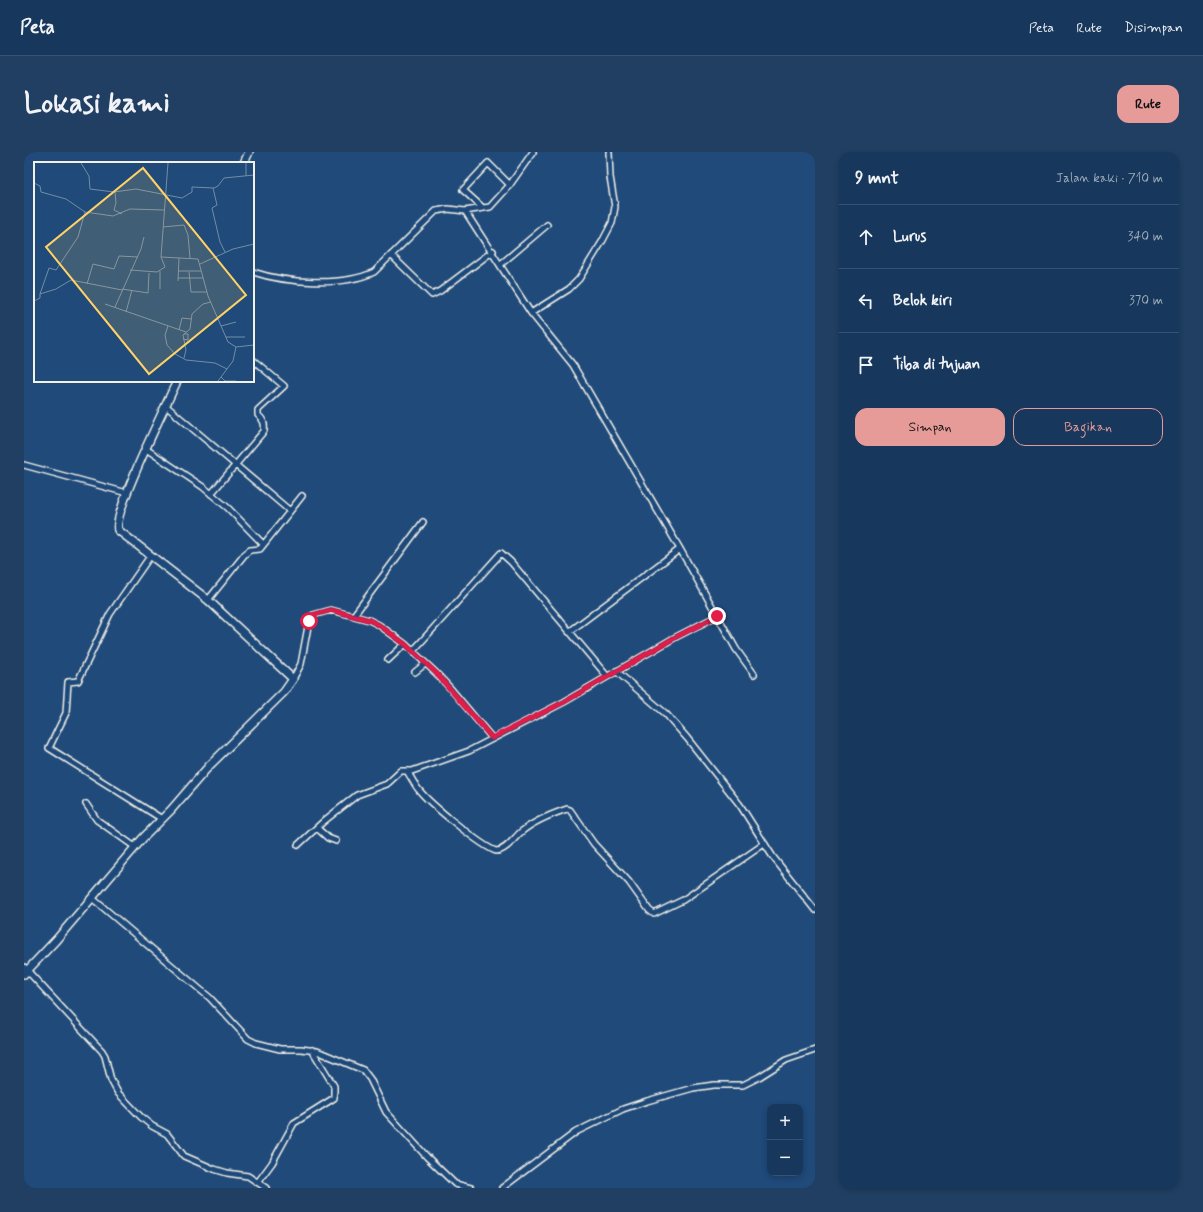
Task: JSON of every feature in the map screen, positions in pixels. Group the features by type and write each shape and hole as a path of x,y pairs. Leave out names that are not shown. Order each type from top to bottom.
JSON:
{"street":[{"path":"244,162 249,152"},
{"path":"254,272 270,278 313,282 354,279 374,272 436,211 448,209 465,211 483,208 494,204 510,185 533,152"},
{"path":"531,313 569,289 579,278 602,242 612,223 615,207 610,178 609,152"},
{"path":"483,208 463,190 488,163 510,185"},
{"path":"465,211 493,251 531,313 573,365 680,548 717,616 754,674"},
{"path":"501,264 547,224"},
{"path":"391,255 432,295 440,292 493,251"},
{"path":"211,494 264,431 265,424 263,418 258,415 259,406 284,386 254,361"},
{"path":"177,382 127,492 117,526 121,533 208,600 293,679"},
{"path":"166,406 290,511"},
{"path":"146,449 211,494 228,508 263,544"},
{"path":"24,465 127,492"},
{"path":"208,600 245,554 250,550 259,550 302,496"},
{"path":"354,615 423,522"},
{"path":"569,632 680,548"},
{"path":"413,651 502,553 607,676"},
{"path":"151,555 110,614 78,681 68,682 66,713 49,748 162,819"},
{"path":"266,1188 248,1176 226,1173 184,1156 167,1134 152,1126 141,1117 118,1093 111,1080 105,1056 102,1051 25,970 92,898 135,847 209,766 284,692 293,679 300,664 309,621 313,615 331,610 354,615 379,625 413,651 451,689 492,738"},
{"path":"298,845 357,795 384,785 400,772 469,751 564,702 674,638 717,616"},
{"path":"388,660 405,644"},
{"path":"415,672 425,664"},
{"path":"616,671 666,714 676,726 740,805 764,844 815,910"},
{"path":"407,771 418,789 430,802 478,840 496,851 503,850 522,831 556,813 567,809 570,810 597,848 629,882 649,910 654,914 684,900 764,844"},
{"path":"86,804 97,820 135,847"},
{"path":"317,828 328,838 336,842"},
{"path":"92,898 210,998 248,1039 256,1044 280,1050 312,1050 365,1072 386,1112 427,1157 455,1184 471,1188"},
{"path":"258,1182 272,1163 294,1123 334,1098 334,1086 312,1050"},
{"path":"502,1188 576,1132 623,1110 647,1100 693,1088 714,1084 743,1085 786,1060 815,1050"}],"route":[{"path":"309,621 313,615 319,612 331,610 369,620 395,635 436,673 492,738 564,702 674,638 717,616"}]}
